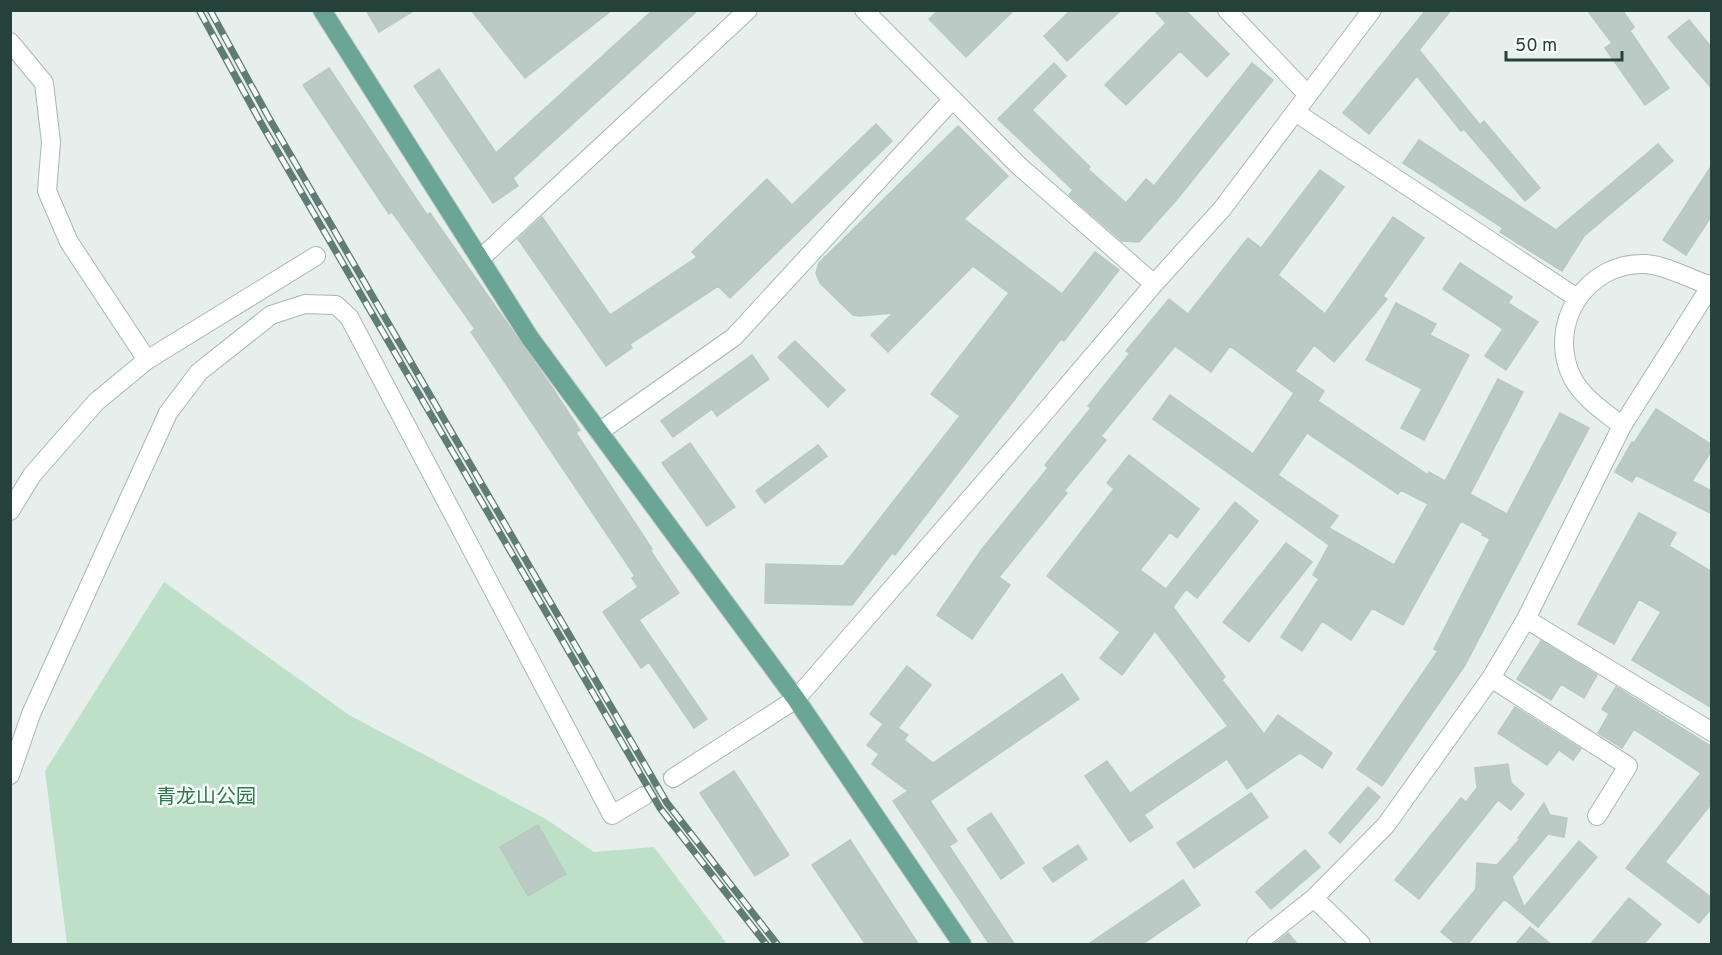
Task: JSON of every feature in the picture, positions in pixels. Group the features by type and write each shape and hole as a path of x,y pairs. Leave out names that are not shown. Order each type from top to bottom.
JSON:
{"main road":[{"path":"321,10 530,338 796,699 962,945"}],"street":[{"path":"480,259 748,10"},
{"path":"864,10 1017,165 1154,284"},
{"path":"1227,10 1308,95"},
{"path":"673,778 796,699 1040,419 1154,284 1222,209 1372,10"},
{"path":"10,42 44,83 51,142 47,191 69,242 147,360"},
{"path":"599,432 734,338 953,99"},
{"path":"1295,112 1577,298"},
{"path":"10,511 32,475 89,410 147,360 316,256"},
{"path":"1256,945 1314,898 1386,825 1491,678 1526,619 1622,426 1711,285 1659,266 1632,265 1619,267 1596,279 1577,298 1564,332 1564,350 1568,368 1588,398 1622,426"},
{"path":"10,776 31,714 168,413 199,372 271,315 305,304 336,304 349,317 612,815 644,796"},
{"path":"1526,619 1712,732"},
{"path":"1491,678 1628,766 1597,816"},
{"path":"1314,898 1361,945"}],"green space":[{"name":"青龙山公园","path":"164,582 349,715 546,819 594,852 654,847 727,944 67,944 45,771"}],"building":[{"path":"366,10 415,10 379,32"},
{"path":"471,10 612,10 525,78"},
{"path":"653,10 698,10 513,178 518,186 493,203 414,86 439,69 496,153"},
{"path":"939,10 1014,10 966,57 929,19"},
{"path":"1071,10 1121,10 1067,61 1044,36"},
{"path":"1154,10 1185,10 1229,54 1207,77 1180,51 1126,105 1105,85 1166,23"},
{"path":"1426,10 1451,10 1419,50 1480,125 1484,121 1540,188 1525,201 1464,129 1461,131 1417,76 1369,134 1343,113"},
{"path":"1587,10 1622,10 1634,27 1630,31 1669,88 1645,105 1605,48 1612,43"},
{"path":"1689,20 1712,48 1712,89 1668,37"},
{"path":"1054,63 1066,76 1032,110 1090,167 1088,169 1126,203 1146,179 1154,186 1252,63 1273,80 1178,198 1139,242 1122,241 1069,195 1073,190 998,119"},
{"path":"329,68 427,215 430,213 551,386 580,430 576,433 679,593 639,620 707,719 694,728 649,662 641,668 603,612 638,587 632,578 635,576 471,332 475,329 392,212 389,214 303,85"},
{"path":"876,124 892,141 730,298 718,286 630,344 632,348 606,366 518,239 542,217 610,315 697,257 692,252 767,179 792,205"},
{"path":"958,126 1008,176 964,219 1062,294 1095,252 1119,270 1064,341 1061,339 895,555 892,553 852,605 765,603 766,564 843,566 960,416 931,394 1009,293 973,266 888,352 871,335 893,313 853,315 820,283 816,273 819,263"},
{"path":"1419,140 1556,230 1658,144 1673,161 1584,236 1562,271 1500,232 1503,228 1403,163"},
{"path":"1712,165 1712,215 1686,255 1663,240"},
{"path":"1320,170 1344,187 1278,275 1325,314 1393,217 1424,238 1383,296 1387,299 1334,362 1314,345 1295,371 1324,391 1318,401 1428,475 1429,472 1445,481 1498,379 1523,392 1470,494 1507,514 1560,413 1589,428 1465,665 1382,786 1357,769 1438,651 1434,649 1490,539 1461,521 1403,625 1372,608 1351,640 1322,621 1302,651 1281,637 1319,579 1313,575 1329,545 1153,419 1170,395 1253,454 1294,393 1230,346 1211,372 1175,346 1101,436 1106,440 1064,491 1067,493 999,577 1010,585 972,639 937,615 982,549 1048,468 1045,465 1091,408 1088,406 1130,353 1126,351 1169,299 1188,314 1248,238 1261,248","holes":["1307,433 1398,494 1401,490 1428,504 1394,565 1329,528 1338,516 1278,475"]},
{"path":"1460,263 1512,297 1508,303 1538,322 1506,370 1485,356 1503,329 1443,289"},
{"path":"1396,303 1436,324 1430,335 1469,355 1424,440 1401,428 1422,389 1366,360"},
{"path":"795,341 845,390 828,407 778,357"},
{"path":"752,355 769,379 717,416 712,409 673,437 661,421"},
{"path":"1656,409 1712,445 1712,450 1692,481 1712,491 1712,514 1636,475 1632,482 1615,472 1632,442 1634,443"},
{"path":"690,443 735,507 707,526 662,463"},
{"path":"818,445 827,456 765,503 756,491"},
{"path":"1129,455 1199,509 1177,538 1170,532 1140,570 1166,589 1235,502 1258,521 1197,598 1186,589 1173,607 1225,677 1222,680 1264,734 1278,715 1332,753 1322,768 1300,753 1247,789 1227,759 1144,815 1153,827 1130,842 1085,776 1107,761 1130,793 1228,726 1155,631 1122,675 1100,658 1120,632 1047,576 1114,489 1107,483"},
{"path":"1639,513 1676,533 1669,546 1712,572 1712,708 1632,660 1661,612 1639,599 1614,644 1578,624"},
{"path":"1286,543 1312,562 1249,642 1223,622"},
{"path":"1541,641 1597,675 1584,698 1561,684 1551,700 1517,679"},
{"path":"907,666 931,685 898,728 908,735 904,740 933,763 1062,674 1079,699 930,801 957,841 949,846 1015,945 990,945 893,801 908,791 872,764 879,754 867,745 883,724 870,714"},
{"path":"1616,687 1712,747 1712,803 1665,862 1712,898 1712,908 1699,923 1626,868 1701,773 1634,729 1622,748 1598,733 1609,714 1602,709"},
{"path":"1515,707 1581,749 1573,760 1559,750 1547,765 1498,733"},
{"path":"1508,764 1511,783 1524,794 1511,810 1498,800 1419,899 1395,880 1461,798 1466,802 1477,788 1475,768"},
{"path":"734,771 789,855 755,876 700,793"},
{"path":"1368,787 1380,797 1340,843 1329,833"},
{"path":"1251,793 1268,817 1194,868 1177,843"},
{"path":"1544,803 1550,815 1567,818 1564,837 1548,834 1512,877 1524,907 1579,841 1597,857 1538,927 1504,899 1467,945 1457,945 1441,932 1476,889 1477,863 1497,865 1520,839 1518,838"},
{"path":"991,813 1024,863 1001,879 967,829"},
{"path":"538,825 566,874 528,896 500,847"},
{"path":"850,840 919,945 866,945 812,865"},
{"path":"1078,845 1087,859 1053,882 1043,868"},
{"path":"1305,850 1320,867 1271,909 1256,892"},
{"path":"1183,880 1200,905 1141,945 1087,945"},
{"path":"1629,898 1661,924 1643,945 1590,945"},
{"path":"1530,927 1552,945 1515,945"},
{"path":"1288,933 1298,945 1273,945"}],"tunnel":[{"path":"644,796 673,778"}],"railway":[{"path":"199,10 261,123 660,808 766,944"},
{"path":"210,10 269,118 667,803 777,944"}]}
